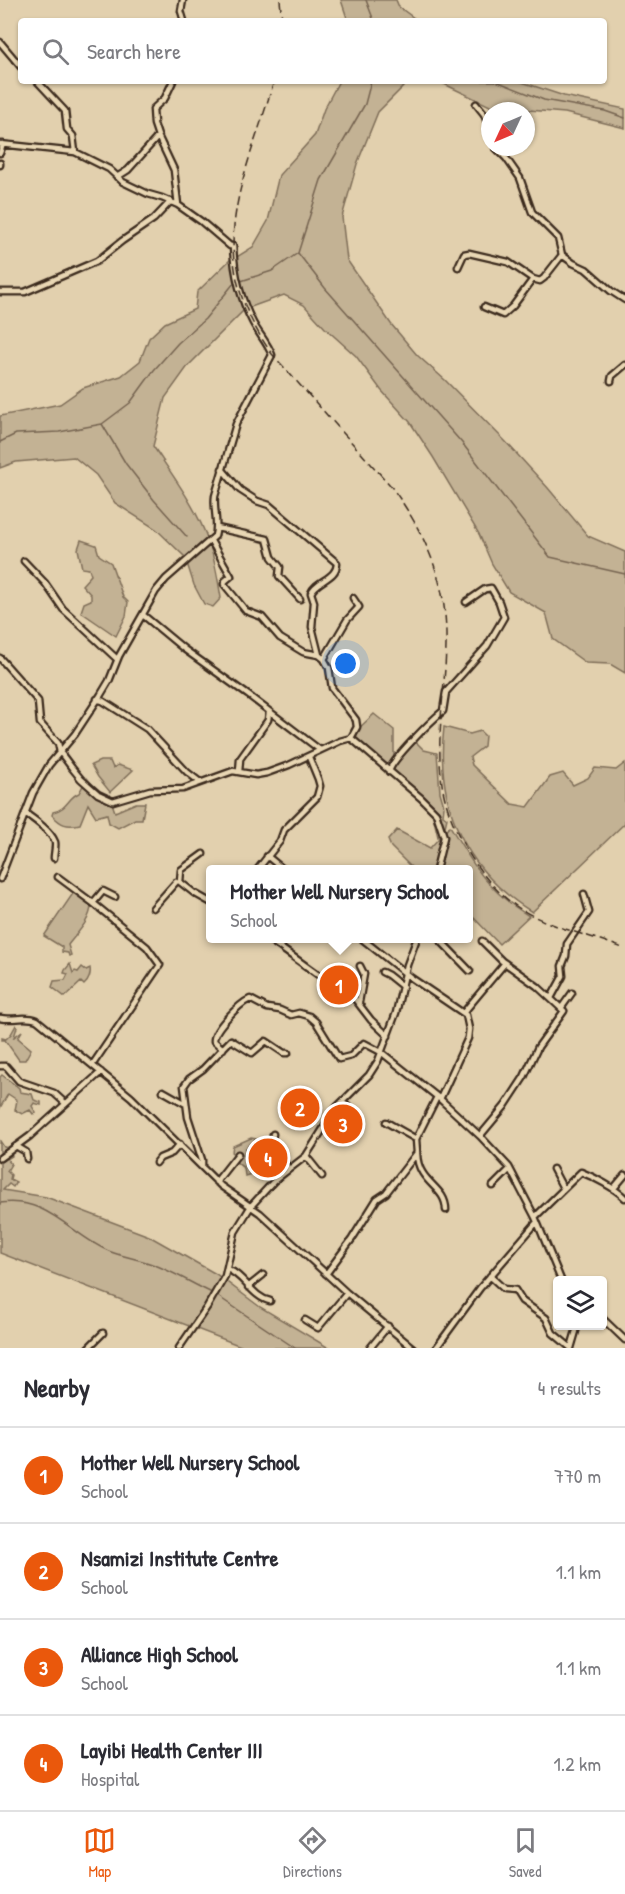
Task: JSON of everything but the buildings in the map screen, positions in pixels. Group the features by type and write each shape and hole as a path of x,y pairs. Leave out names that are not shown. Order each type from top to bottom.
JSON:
{"street":[{"path":"183,0 181,12 183,18"},
{"path":"0,42 18,63"},
{"path":"40,84 65,111 67,129 73,136 75,152"},
{"path":"172,84 165,98 153,109 158,136 174,170 178,205"},
{"path":"476,104 481,111"},
{"path":"117,177 128,170 158,136"},
{"path":"0,153 1,144 75,152 109,169 117,177 148,194 171,201 202,222 230,246 233,246 243,299 251,320 272,354 238,418 217,485 214,505 217,528 215,536 166,579 156,591 117,659 109,681 39,782 0,879"},
{"path":"504,156 520,178 532,212 558,238 562,255 586,269 625,300"},
{"path":"0,292 25,292 97,261 154,219 171,201"},
{"path":"458,267 464,254 469,253 508,262 533,279 542,280 562,255"},
{"path":"484,307 503,315 513,306 533,279"},
{"path":"611,381 612,376 625,365"},
{"path":"222,470 240,490 257,501 269,505 337,563 336,569 324,581 315,585 311,593 314,602 312,627 319,655"},
{"path":"217,528 267,539 272,557 280,567 279,576 300,599"},
{"path":"0,658 38,701 40,723 81,779 98,794 113,801 150,790 183,789 226,772 262,774 309,757 320,750 351,738 357,727 356,720 332,688 329,668 324,659 319,655 309,654 277,636 260,615 243,608 224,584 231,576 212,541"},
{"path":"24,561 63,609 117,659"},
{"path":"389,772 391,765 410,746 419,731 443,711 446,692 487,646 504,617 491,588 485,589 466,602"},
{"path":"324,659 347,620 359,608 353,598"},
{"path":"143,615 184,649 320,750"},
{"path":"97,699 103,700 147,729 187,772 200,782"},
{"path":"239,772 240,759 268,720 269,711"},
{"path":"351,738 428,804 438,817 444,837 437,865"},
{"path":"261,865 281,839 284,830 317,797 320,786 309,757"},
{"path":"25,813 53,840 54,858"},
{"path":"202,854 181,870 180,882 206,900"},
{"path":"267,856 278,865"},
{"path":"58,877 147,947 160,965 93,1064"},
{"path":"153,908 176,882"},
{"path":"93,903 103,891 115,897"},
{"path":"551,998 562,979 562,966 567,944 589,912 584,894"},
{"path":"480,1136 505,1106 529,1070 538,1047 564,1010 505,963 482,941"},
{"path":"274,943 310,969 351,994 371,1020 388,1036"},
{"path":"367,943 406,974 464,1012 466,1017 469,1033 416,1139 421,1172 444,1198 446,1210"},
{"path":"179,1348 213,1297 227,1269 237,1226 251,1206 289,1169 306,1156 332,1114 369,1076 388,1036 416,943"},
{"path":"442,943 470,971"},
{"path":"464,1012 505,963"},
{"path":"358,1002 364,974 360,966"},
{"path":"382,972 403,987"},
{"path":"562,1007 572,993"},
{"path":"223,1048 214,1041 214,1034 236,1009 250,999 267,1008 291,1015 299,1013 309,1016 316,1022 339,1059 350,1057 364,1043 381,1052 438,1098 480,1136 510,1169 536,1220 559,1276"},
{"path":"0,1018 12,1020 29,1017 37,1020 93,1064 180,1144 216,1182 237,1199 251,1206 347,1293 413,1348"},
{"path":"202,1167 202,1158 188,1120 185,1084 231,1040 253,1053 266,1041 284,1053 288,1053"},
{"path":"0,1066 6,1066 19,1081 54,1093 65,1103"},
{"path":"0,1158 101,1072"},
{"path":"163,1091 186,1104"},
{"path":"342,1102 360,1116"},
{"path":"386,1122 416,1139"},
{"path":"273,1134 271,1143 289,1169"},
{"path":"156,1163 160,1158 172,1153 180,1144"},
{"path":"16,1146 26,1152 27,1159"},
{"path":"326,1274 349,1244 377,1199 386,1193 417,1153"},
{"path":"216,1182 237,1154"},
{"path":"306,1156 322,1176"},
{"path":"493,1186 510,1169"},
{"path":"553,1169 563,1188"},
{"path":"436,1348 536,1220 563,1188 581,1172 614,1188 625,1198"},
{"path":"614,1188 625,1175"},
{"path":"227,1269 234,1272 248,1287 270,1301"},
{"path":"248,1287 263,1275"},
{"path":"490,1276 504,1289 515,1290 522,1301 546,1318 554,1333 571,1348 576,1331"},
{"path":"305,1320 318,1328 347,1293"},
{"path":"607,1322 625,1340"},
{"path":"370,1348 388,1326"},
{"path":"87,1348 103,1333"}],"shaded area":[{"path":"341,0 396,0 399,7 414,18 347,18"},
{"path":"337,84 406,84 378,112 357,164 342,217 347,260 391,324 417,355 506,442 588,536 625,552 625,673 610,664 586,663 553,639 546,613 509,592 492,564 479,534 410,422 381,390 356,356 304,305 284,295 248,308 242,294 235,258 253,247 268,221 279,175 315,135 324,109"},
{"path":"444,84 528,84 564,96 625,109 625,128 565,113 535,111 535,102 482,102"},
{"path":"231,259 244,310 188,366 165,398 153,446 191,505 209,543 221,598 213,607 204,604 194,585 185,557 156,529 115,503 96,475 74,457 16,462 0,468 0,416 60,404 83,388 121,376 140,361 149,338 165,323 195,309 197,292"},
{"path":"81,540 96,545 99,555 111,563 123,597 128,602 126,616 116,636 81,612 84,603 91,600 91,595 82,585 91,575 89,569 82,568 78,549"},
{"path":"374,714 394,730 394,758 387,767 356,740 357,730"},
{"path":"444,727 470,734 480,731 485,736 484,746 470,757 472,765 512,804 528,807 550,777 563,773 573,785 588,778 595,768 616,770 625,763 625,823 532,912 489,877 472,856 460,833 450,809 445,783 442,756"},
{"path":"416,742 424,750 437,753 440,792 444,806 443,815 447,818 445,827 438,837 432,812 440,814 390,773 392,766"},
{"path":"100,761 110,761 113,768 118,765 133,770 110,792 91,765"},
{"path":"87,778 101,795 111,800 115,812 136,803 145,803 142,819 135,819 118,828 109,823 107,814 96,817 88,804 80,824 68,825 58,821 52,815 53,812 62,808 79,793"},
{"path":"450,826 483,877 503,897 529,916 499,944 473,919 473,865 409,865 391,847 388,840 397,830 430,848"},
{"path":"74,892 91,905 86,921 68,945 71,955 69,956 68,953 62,952 62,947 44,936"},
{"path":"70,964 73,973 78,972 82,967 86,970 90,968 90,975 84,985 81,982 65,997 52,987 54,981 65,980 68,974 64,973"},
{"path":"16,1025 14,1037 22,1031 18,1038 31,1049 25,1060 19,1060 5,1040 2,1040 11,1034"},
{"path":"2,1075 19,1088 20,1092 32,1094 34,1100 41,1102 41,1105 34,1103 32,1106 36,1113 33,1114 30,1110 22,1114 15,1110 17,1100 8,1094 0,1108 0,1077"},
{"path":"251,1138 256,1139 246,1148 244,1156 247,1157 249,1153 255,1154 264,1168 261,1177 251,1174 245,1176 244,1168 236,1162 233,1156 233,1146"},
{"path":"0,1141 4,1147 10,1148 12,1156 7,1159 11,1164 7,1171 11,1175 10,1179 16,1182 13,1187 9,1184 3,1190 46,1197 149,1236 216,1274 260,1307 329,1348 246,1348 0,1253"}],"waterway":[{"path":"366,0 373,18"},
{"path":"241,281 272,271 298,253 321,180 365,104 370,84"},
{"path":"504,84 544,100 605,111 625,118"},
{"path":"298,253 325,288 462,443 550,557 625,574"},
{"path":"0,442 16,434 59,432 102,424 130,403 154,370 178,343 205,319 234,283"},
{"path":"102,424 126,464 187,537"},
{"path":"0,1203 17,1202 32,1205 46,1211 111,1252 147,1262 210,1292"},
{"path":"216,1295 295,1348"}],"railway":[{"path":"280,0 282,18"},
{"path":"273,84 241,187 235,219 233,251 238,284 250,318 272,354 390,485 415,523 434,565 442,594 446,639 440,730 441,775 444,795 454,825 483,874 516,906 541,920 625,949"}],"place":[{"name":"Mother Well Nursery School","path":"339,985"},
{"name":"Nsamizi Institute Centre","path":"300,1108"},
{"name":"Alliance High School","path":"343,1124"},
{"name":"Layibi Health Center III","path":"268,1158"}]}
